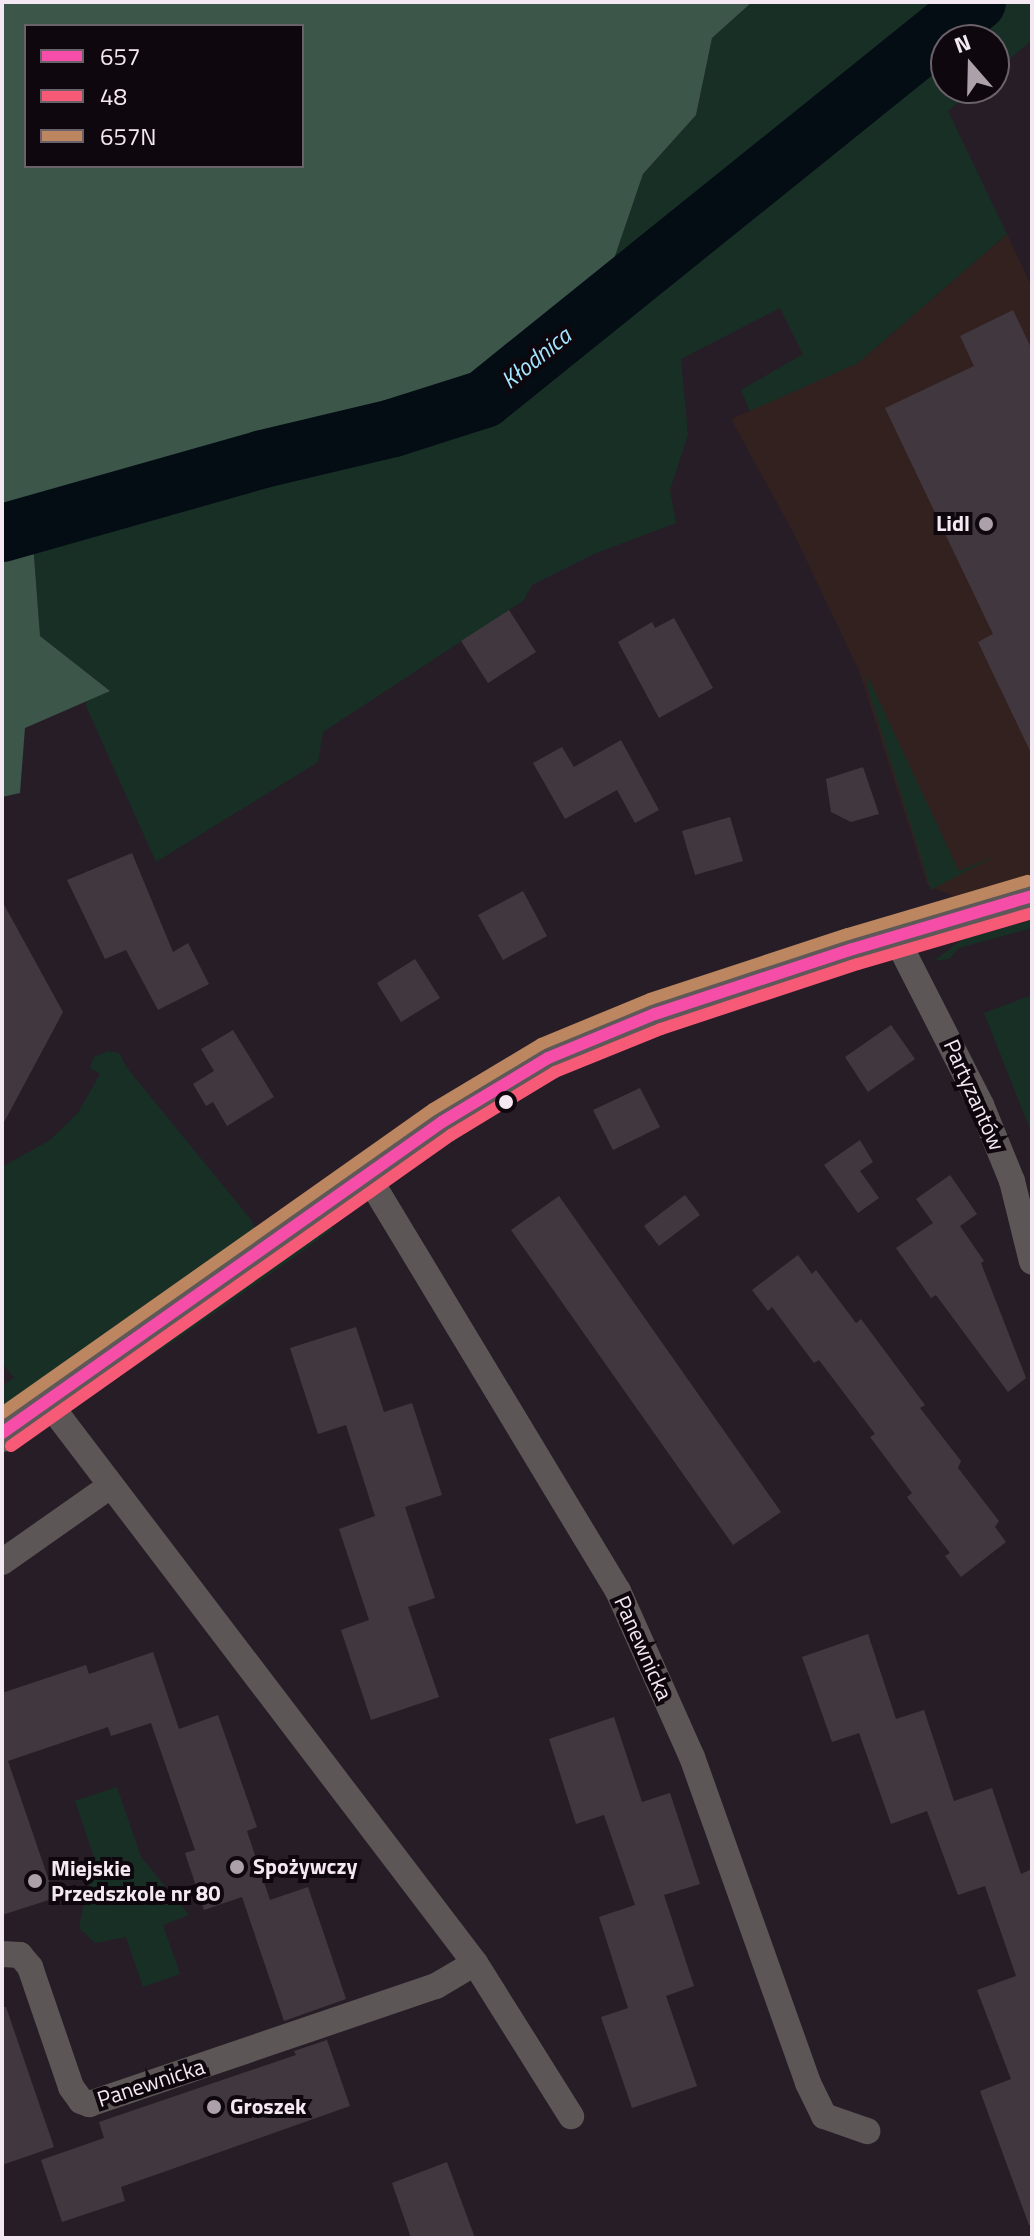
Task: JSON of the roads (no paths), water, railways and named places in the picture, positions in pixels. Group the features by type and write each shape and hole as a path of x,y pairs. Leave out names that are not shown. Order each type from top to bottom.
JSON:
{"street":[{"path":"2,1433 486,1092 606,1031 895,936 1032,896"},
{"name":"Partyzantów","path":"895,936 981,1105 1012,1181 1032,1262"},
{"name":"Panewnicka","path":"367,1175 618,1591 692,1757 803,2068 824,2116 867,2131"},
{"path":"47,1401 475,1963 571,2116"},
{"path":"2,1562 110,1486"},
{"name":"Panewnicka","path":"2,1954 20,1955 30,1967 71,2087 81,2101 89,2104 436,1986 475,1963"}],"waterway":[{"name":"Kłodnica","path":"2,533 263,459 393,428 484,399 977,2"}],"place":[{"name":"Lidl","path":"986,524"},
{"name":"Spożywczy","path":"237,1867"},
{"name":"Miejskie Przedszkole nr 80","path":"35,1881"},
{"name":"Groszek","path":"214,2107"}]}
